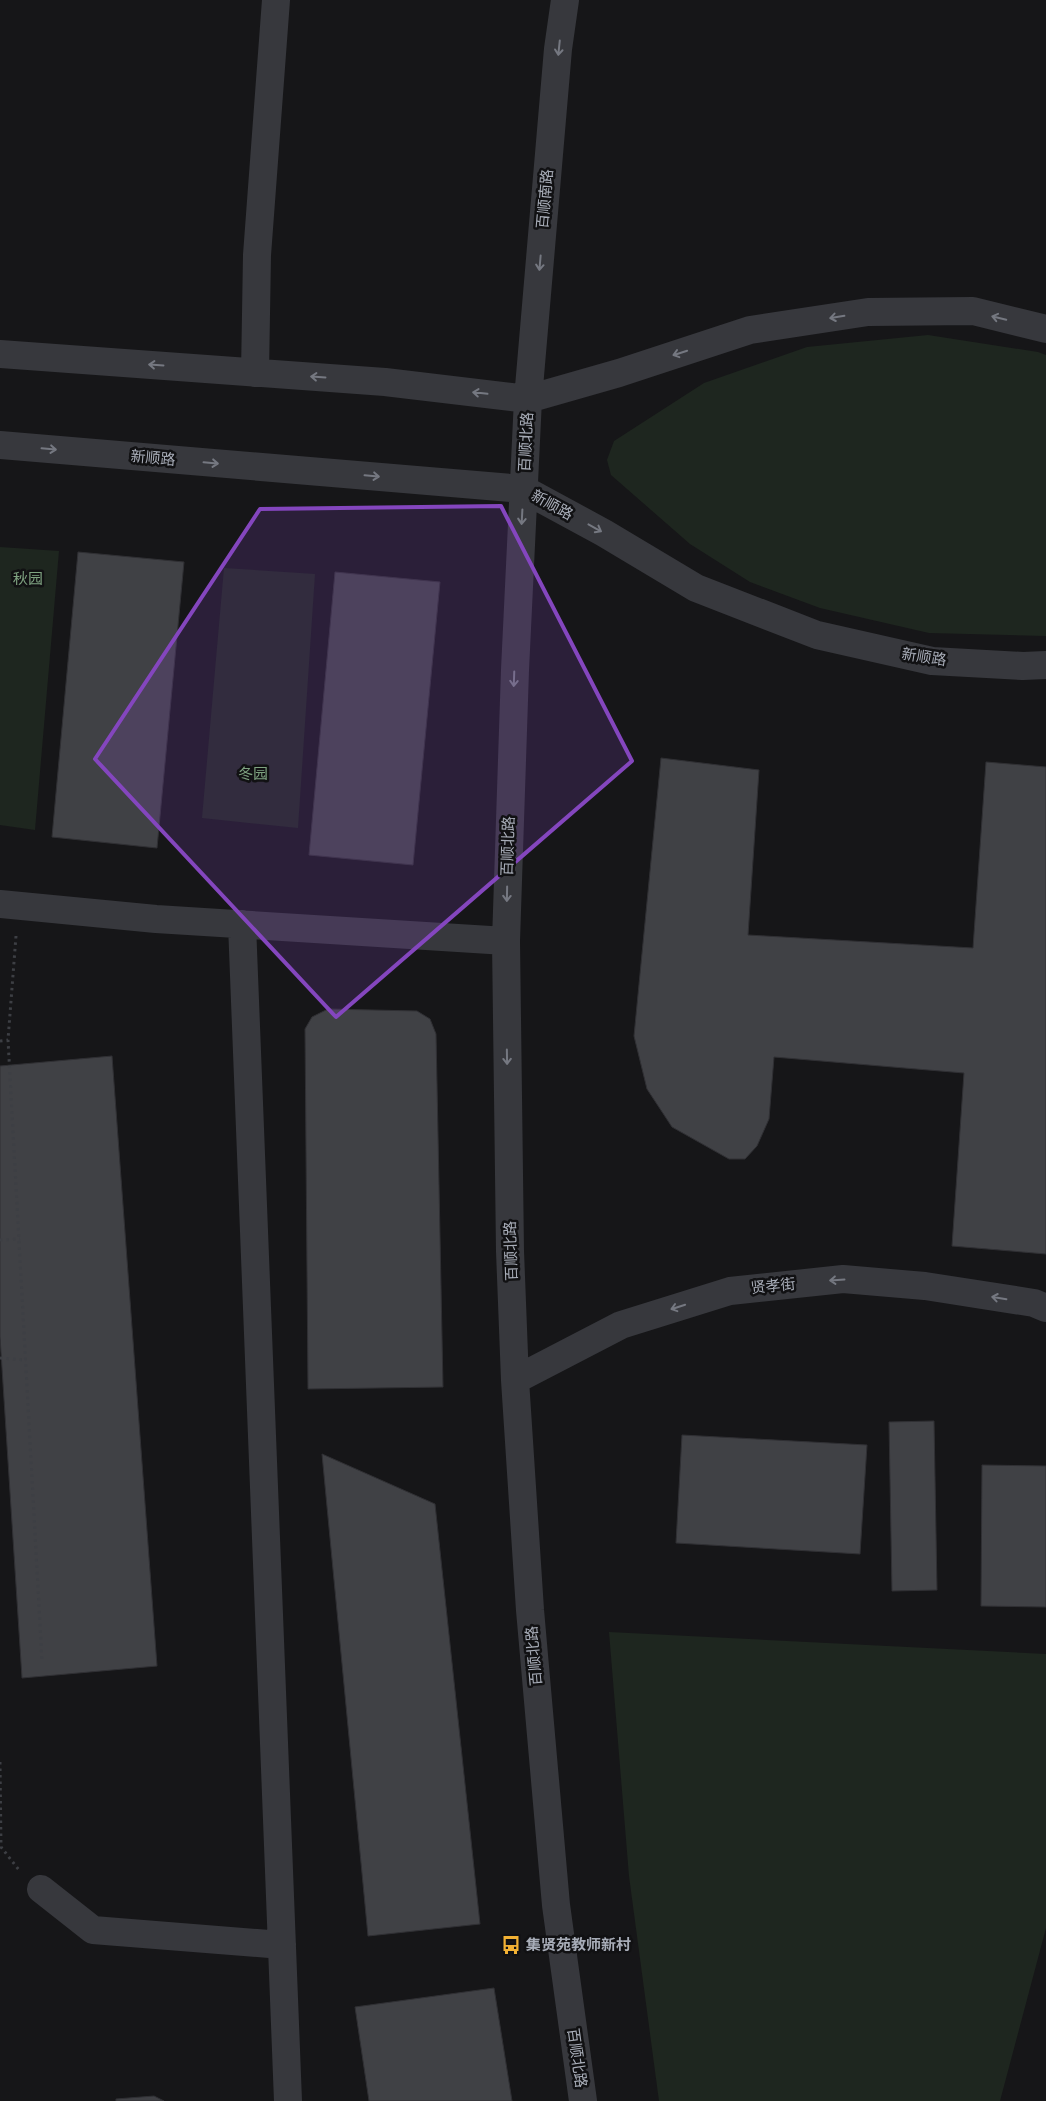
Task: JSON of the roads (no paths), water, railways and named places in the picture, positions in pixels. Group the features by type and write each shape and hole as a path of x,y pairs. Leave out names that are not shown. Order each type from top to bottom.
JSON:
{"street":[{"path":"254,373 257,254 276,0"},
{"name":"百顺南路","path":"528,398 558,50 565,0"},
{"path":"0,354 385,382 528,398 619,373 750,330 868,312 973,311 1046,329"},
{"name":"百顺北路","path":"528,398 509,814 506,941 510,1241 516,1380 530,1610 542,1763 556,1905 583,2101"},
{"name":"新顺路","path":"0,445 523,489 604,533 696,588 817,635 932,660 1024,666 1046,665"},
{"path":"9,905 242,924 506,941"},
{"path":"242,924 288,2101"},
{"name":"贤孝街","path":"516,1380 622,1325 730,1291 843,1279 925,1286 1034,1303 1046,1308"},
{"path":"41,1889 93,1930 282,1946"}],"place":[{"name":"集贤苑教师新村","path":"511,1945"}],"park label":[{"name":"秋园","path":"28,579"},
{"name":"冬园","path":"253,774"}]}
